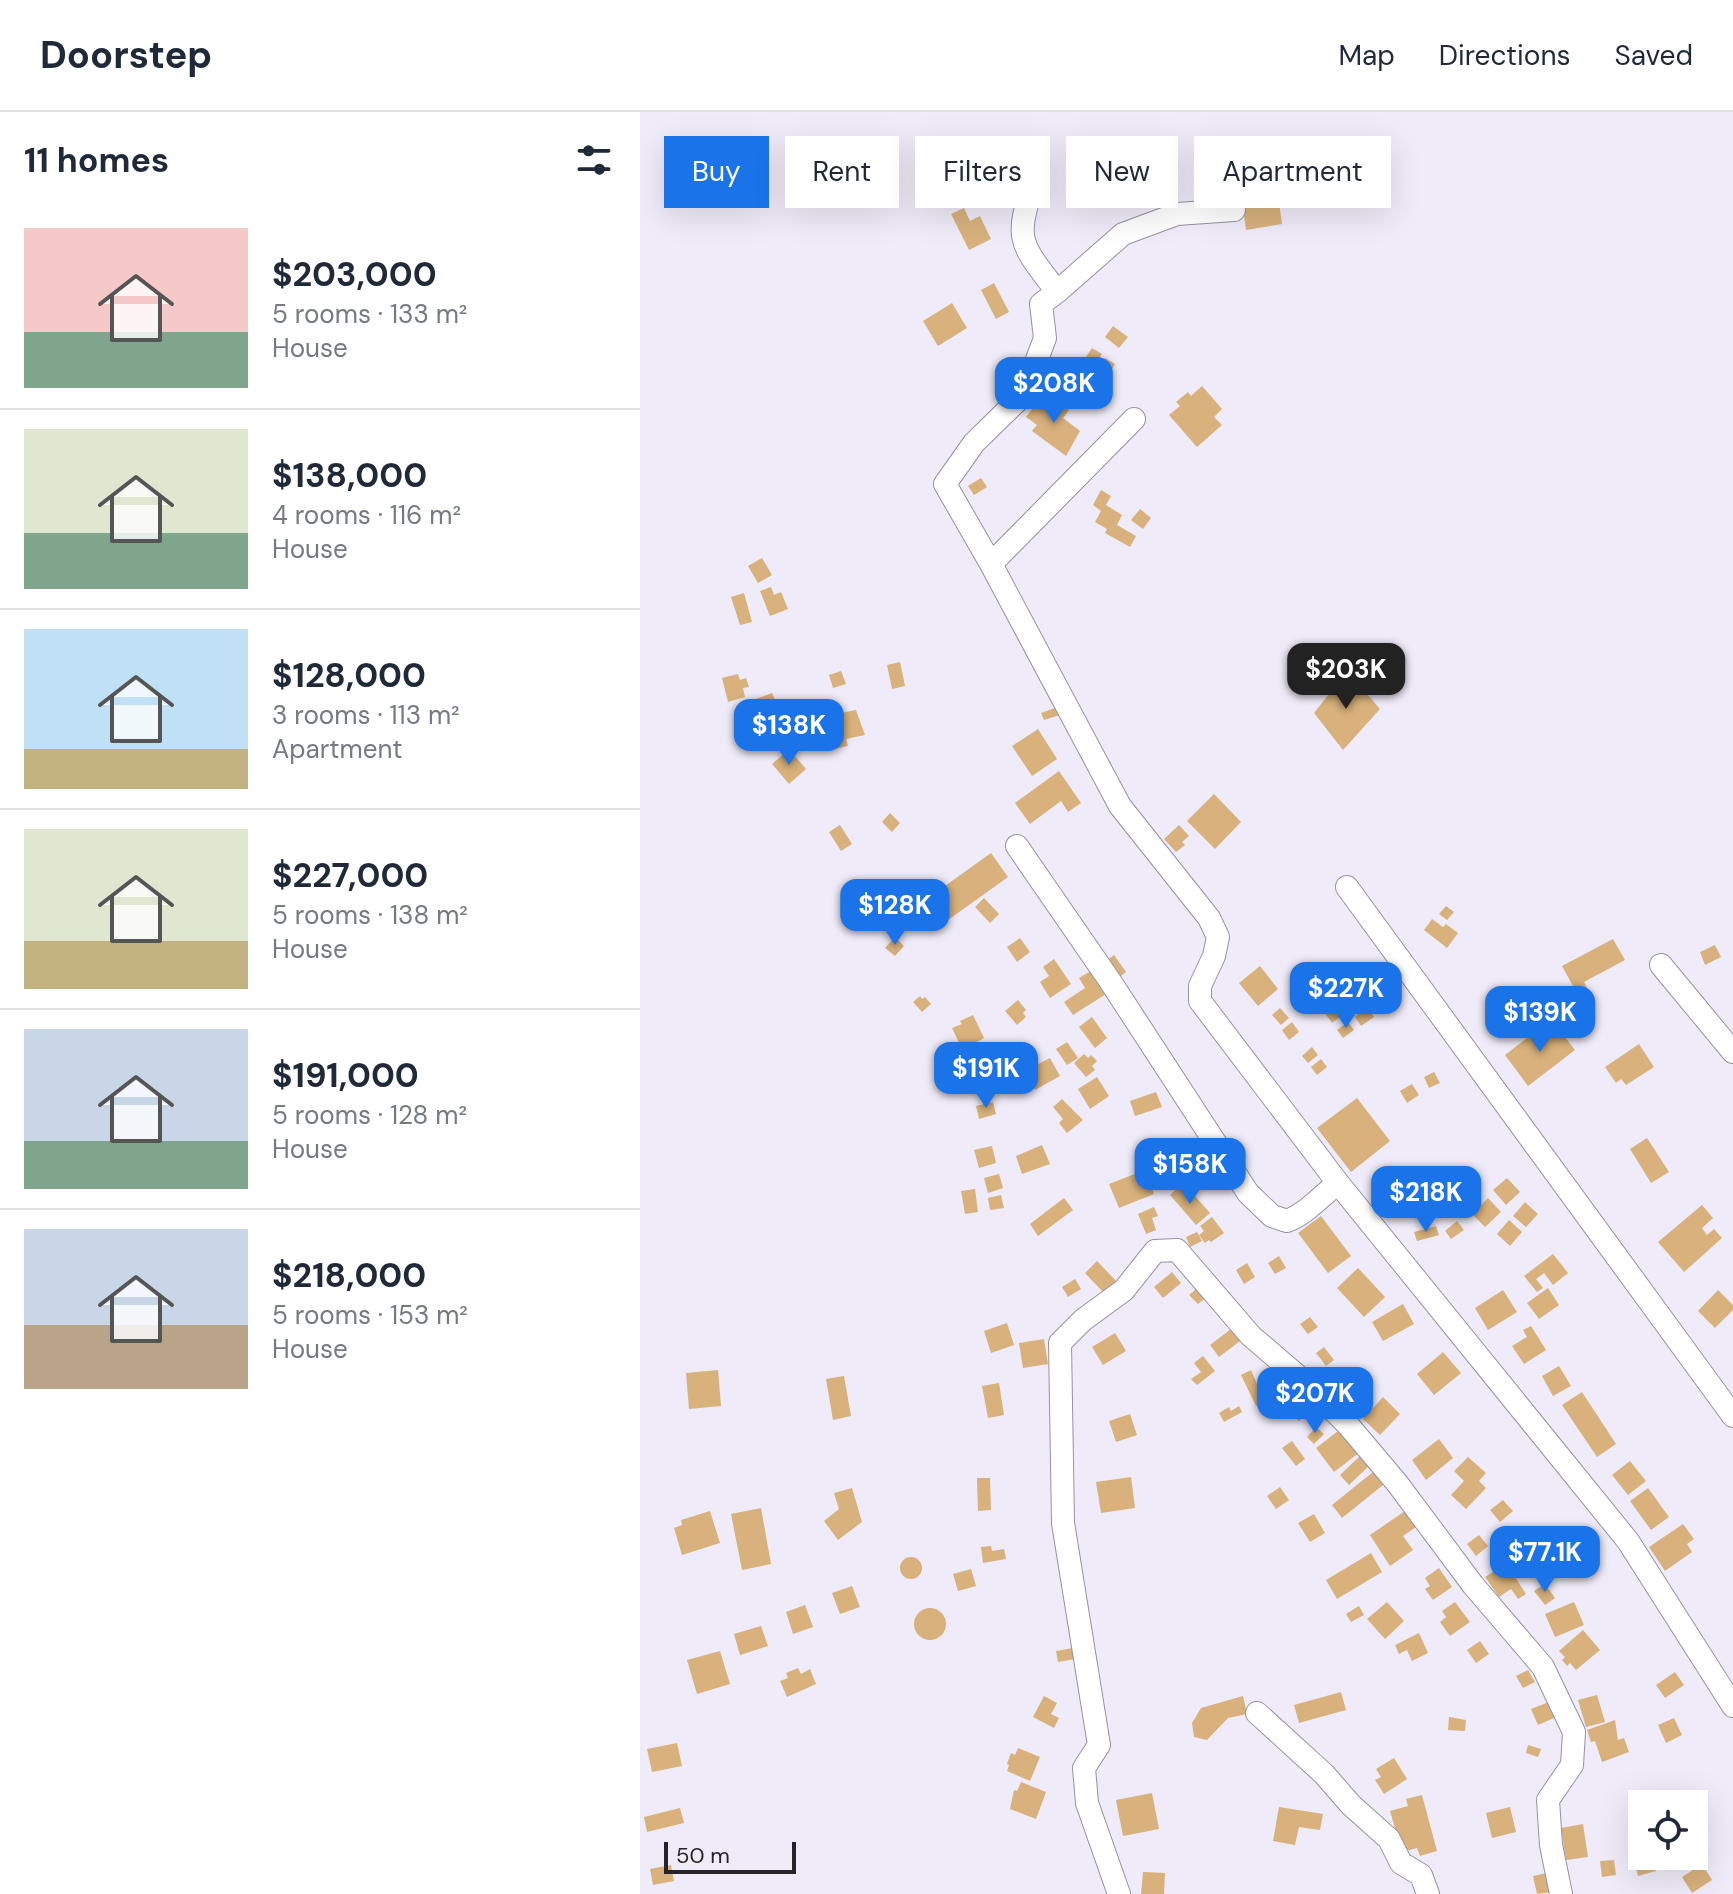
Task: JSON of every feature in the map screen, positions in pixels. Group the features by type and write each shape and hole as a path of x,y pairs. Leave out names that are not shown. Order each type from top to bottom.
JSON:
{"street":[{"path":"1025,208 1023,241 1026,250 1057,292"},
{"path":"1234,210 1177,214 1123,234 1041,304 1045,338 1024,394 974,443 945,484 1120,806 1209,918 1218,937 1214,956 1200,986 1200,1001 1338,1183 1628,1541 1733,1706"},
{"path":"991,564 1134,419"},
{"path":"1017,846 1110,981 1248,1193 1272,1216 1287,1221 1300,1216 1338,1183"},
{"path":"1347,887 1733,1416"},
{"path":"1661,965 1733,1052"},
{"path":"1119,1894 1087,1803 1084,1768 1099,1745 1063,1523 1060,1343 1083,1320 1124,1290 1155,1251 1177,1250 1251,1336 1306,1383 1348,1425 1397,1483 1473,1585 1543,1667 1574,1732 1572,1765 1548,1800 1551,1845 1561,1894"},
{"path":"1257,1713 1389,1839 1401,1863 1421,1875 1428,1894"}],"building":[{"path":"964,208 970,221 980,216 991,239 969,250 951,214"},
{"path":"1243,208 1280,208 1282,224 1246,230"},
{"path":"994,283 1009,312 996,319 981,290"},
{"path":"952,303 967,328 938,346 923,321"},
{"path":"1113,326 1128,337 1119,348 1105,337"},
{"path":"1092,348 1102,354 1095,364 1085,358"},
{"path":"1105,358 1115,364 1109,374 1099,367"},
{"path":"1202,386 1222,409 1214,417 1222,425 1197,447 1169,415 1180,406 1176,402 1188,392 1191,396"},
{"path":"1051,397 1069,410 1063,418 1080,431 1066,456 1032,431 1037,425 1026,417 1040,399 1046,404"},
{"path":"981,478 987,487 974,495 968,486"},
{"path":"1101,490 1111,496 1106,505 1122,515 1117,525 1136,536 1130,547 1105,533 1107,529 1095,522 1101,511 1093,505"},
{"path":"1140,509 1151,518 1143,529 1131,520"},
{"path":"762,558 772,575 758,583 748,566"},
{"path":"771,587 774,595 781,592 788,609 770,616 760,591"},
{"path":"744,593 752,622 740,625 731,597"},
{"path":"900,662 905,686 892,689 887,665"},
{"path":"841,671 846,684 833,688 829,675"},
{"path":"1347,671 1380,709 1343,750 1314,713"},
{"path":"738,674 740,680 746,678 749,687 743,688 745,697 728,702 722,678"},
{"path":"772,693 781,714 754,726 745,703"},
{"path":"1060,706 1063,714 1044,720 1041,713"},
{"path":"856,710 865,735 846,739 848,746 825,751 820,728 828,726 827,720 837,718 836,714"},
{"path":"1038,729 1057,759 1032,776 1012,746"},
{"path":"786,752 792,758 795,756 806,769 789,784 772,764"},
{"path":"1059,771 1081,803 1068,812 1061,801 1030,824 1015,803"},
{"path":"1214,794 1241,822 1215,849 1187,821"},
{"path":"890,813 900,823 892,832 882,822"},
{"path":"840,825 852,844 841,851 829,832"},
{"path":"1179,825 1189,836 1182,842 1185,845 1176,852 1164,839"},
{"path":"991,853 1008,877 941,925 924,901"},
{"path":"984,898 999,914 990,923 975,907"},
{"path":"916,902 925,917 912,926 902,911"},
{"path":"1446,906 1454,912 1447,920 1439,914"},
{"path":"1432,919 1458,933 1447,948 1424,930"},
{"path":"895,937 904,946 895,956 885,948"},
{"path":"1020,938 1030,952 1017,962 1007,947"},
{"path":"1613,939 1625,960 1584,982 1590,994 1580,999 1562,966"},
{"path":"1715,945 1721,957 1705,965 1700,952"},
{"path":"1114,955 1126,972 1114,981 1102,964"},
{"path":"1054,959 1071,984 1050,998 1040,982 1049,976 1043,967"},
{"path":"1260,966 1278,989 1258,1006 1239,983"},
{"path":"1094,969 1109,992 1073,1015 1064,1002 1085,988 1079,978"},
{"path":"1354,990 1362,1000 1351,1009 1343,999"},
{"path":"920,996 931,1004 922,1012 913,1002"},
{"path":"1018,1000 1026,1010 1023,1013 1026,1017 1017,1025 1005,1011"},
{"path":"1337,1004 1344,1014 1332,1023 1325,1013"},
{"path":"1367,1007 1374,1017 1361,1026 1355,1017"},
{"path":"1280,1008 1289,1018 1281,1025 1272,1015"},
{"path":"1518,1010 1524,1018 1513,1025 1508,1017"},
{"path":"973,1015 984,1038 975,1043 978,1048 965,1055 952,1028"},
{"path":"1092,1017 1107,1038 1095,1048 1079,1027"},
{"path":"1292,1022 1299,1032 1289,1040 1282,1030"},
{"path":"1348,1022 1354,1030 1343,1038 1337,1030"},
{"path":"1555,1024 1575,1050 1528,1086 1505,1055 1540,1028 1543,1032"},
{"path":"1067,1042 1078,1058 1067,1065 1056,1049"},
{"path":"1639,1044 1654,1067 1626,1085 1621,1079 1616,1083 1605,1067"},
{"path":"1312,1047 1318,1055 1308,1063 1302,1056"},
{"path":"1084,1054 1088,1058 1091,1055 1097,1061 1092,1066 1095,1070 1086,1077 1074,1063"},
{"path":"1050,1058 1060,1076 1035,1090 1025,1071"},
{"path":"1321,1059 1327,1067 1317,1075 1311,1067"},
{"path":"987,1060 995,1081 970,1091 962,1069"},
{"path":"1434,1072 1440,1083 1429,1088 1424,1077"},
{"path":"1097,1077 1109,1096 1090,1109 1078,1089"},
{"path":"1412,1084 1419,1095 1407,1103 1400,1091"},
{"path":"1156,1092 1162,1107 1135,1116 1130,1101"},
{"path":"1357,1098 1390,1141 1351,1172 1317,1128"},
{"path":"1062,1099 1083,1120 1067,1133 1059,1123 1063,1119 1053,1107"},
{"path":"993,1102 996,1114 979,1119 976,1106"},
{"path":"1647,1138 1669,1172 1651,1183 1630,1149"},
{"path":"1042,1145 1050,1164 1022,1174 1016,1156"},
{"path":"992,1146 996,1163 979,1168 974,1150"},
{"path":"1413,1167 1431,1193 1409,1208 1391,1182"},
{"path":"1145,1170 1154,1194 1119,1208 1109,1184"},
{"path":"999,1174 1003,1188 988,1193 984,1178"},
{"path":"1507,1178 1520,1192 1506,1205 1493,1190"},
{"path":"1180,1186 1191,1198 1194,1195 1210,1213 1196,1225 1170,1195"},
{"path":"975,1189 978,1212 965,1214 961,1191"},
{"path":"1001,1195 1004,1208 990,1210 988,1198"},
{"path":"1064,1198 1073,1210 1038,1236 1030,1224"},
{"path":"1488,1198 1501,1212 1485,1227 1472,1214"},
{"path":"1525,1202 1538,1214 1526,1227 1513,1216"},
{"path":"1702,1205 1713,1218 1702,1228 1707,1235 1714,1229 1722,1238 1684,1272 1658,1242"},
{"path":"1154,1207 1158,1216 1152,1218 1156,1230 1146,1234 1138,1214"},
{"path":"1321,1216 1351,1256 1328,1273 1298,1233"},
{"path":"1212,1217 1224,1233 1205,1243 1199,1235 1204,1231 1200,1226"},
{"path":"1509,1220 1522,1232 1510,1246 1497,1234"},
{"path":"1457,1221 1464,1230 1451,1239 1445,1231"},
{"path":"1436,1226 1439,1235 1417,1241 1414,1232"},
{"path":"1197,1232 1202,1241 1190,1247 1186,1237"},
{"path":"1553,1254 1568,1273 1553,1285 1544,1273 1536,1279 1543,1288 1537,1292 1524,1276"},
{"path":"1279,1256 1286,1268 1275,1274 1268,1263"},
{"path":"1097,1261 1116,1281 1104,1293 1085,1273"},
{"path":"1247,1263 1255,1277 1244,1284 1236,1270"},
{"path":"1358,1268 1385,1297 1364,1317 1337,1288"},
{"path":"1172,1272 1181,1283 1163,1298 1154,1287"},
{"path":"1075,1279 1081,1289 1068,1297 1062,1287"},
{"path":"1201,1285 1209,1295 1198,1304 1189,1295"},
{"path":"1548,1288 1559,1305 1539,1319 1527,1303"},
{"path":"1503,1290 1517,1312 1488,1330 1475,1308"},
{"path":"1718,1290 1733,1305 1733,1310 1715,1328 1698,1311"},
{"path":"1403,1304 1414,1324 1383,1341 1372,1322"},
{"path":"1310,1317 1318,1327 1308,1334 1300,1324"},
{"path":"1007,1323 1014,1345 991,1353 984,1331"},
{"path":"1235,1326 1244,1338 1219,1357 1210,1345"},
{"path":"1531,1326 1546,1350 1524,1364 1512,1346 1527,1337 1523,1330"},
{"path":"1115,1333 1126,1351 1103,1365 1092,1347"},
{"path":"1044,1339 1048,1364 1023,1368 1019,1343"},
{"path":"1324,1347 1334,1360 1326,1366 1316,1353"},
{"path":"1443,1352 1461,1373 1434,1395 1417,1374"},
{"path":"1203,1356 1215,1371 1197,1385 1191,1379 1201,1372 1194,1363"},
{"path":"1559,1366 1571,1386 1553,1396 1542,1376"},
{"path":"718,1370 721,1406 689,1409 686,1373"},
{"path":"1251,1370 1257,1384 1284,1370 1293,1387 1256,1406 1241,1375"},
{"path":"1348,1370 1363,1379 1357,1388 1342,1380"},
{"path":"844,1376 851,1416 833,1420 826,1379"},
{"path":"999,1383 1004,1415 988,1418 982,1386"},
{"path":"1582,1392 1616,1444 1597,1457 1562,1405"},
{"path":"1383,1397 1400,1414 1380,1435 1363,1419"},
{"path":"1239,1406 1242,1412 1224,1422 1219,1413"},
{"path":"1302,1406 1308,1411 1299,1421 1290,1412 1294,1407 1298,1411"},
{"path":"1130,1414 1137,1435 1116,1442 1109,1421"},
{"path":"1316,1427 1324,1434 1314,1444 1307,1437"},
{"path":"1342,1428 1360,1452 1334,1472 1316,1448"},
{"path":"1439,1439 1453,1458 1426,1480 1412,1460"},
{"path":"1292,1441 1305,1459 1296,1466 1282,1448"},
{"path":"1362,1454 1371,1464 1349,1485 1340,1475"},
{"path":"1468,1457 1486,1473 1479,1481 1486,1488 1466,1509 1451,1495 1464,1481 1454,1471"},
{"path":"1630,1461 1646,1481 1628,1495 1612,1475"},
{"path":"1373,1472 1383,1485 1342,1518 1332,1505"},
{"path":"1131,1477 1135,1508 1101,1513 1096,1482"},
{"path":"977,1478 990,1478 991,1510 978,1511"},
{"path":"1280,1487 1289,1500 1276,1509 1267,1496"},
{"path":"852,1488 862,1522 838,1540 824,1521 839,1509 834,1493"},
{"path":"1648,1488 1669,1517 1651,1530 1630,1501"},
{"path":"1503,1500 1513,1511 1500,1522 1490,1510"},
{"path":"761,1508 771,1564 742,1570 731,1514"},
{"path":"1408,1509 1419,1525 1403,1536 1413,1550 1390,1566 1370,1535"},
{"path":"710,1511 720,1543 682,1555 674,1528 682,1525 681,1520"},
{"path":"1314,1514 1325,1533 1310,1542 1298,1523"},
{"path":"1683,1524 1694,1539 1687,1544 1692,1552 1665,1571 1649,1547"},
{"path":"1479,1535 1488,1546 1476,1556 1467,1544"},
{"path":"991,1546 992,1551 1004,1549 1006,1559 983,1563 981,1547"},
{"path":"1529,1546 1541,1560 1525,1575 1512,1561"},
{"path":"1371,1553 1382,1572 1337,1599 1326,1580"},
{"path":"907,1557 915,1557 922,1568 915,1579 907,1579 900,1572 900,1564"},
{"path":"1500,1567 1503,1572 1509,1568 1526,1594 1518,1599 1511,1589 1499,1597 1485,1577"},
{"path":"1439,1568 1452,1587 1433,1600 1425,1589 1430,1586 1425,1578"},
{"path":"971,1569 976,1586 958,1591 953,1574"},
{"path":"1545,1584 1555,1598 1545,1605 1534,1591"},
{"path":"852,1586 860,1607 840,1614 832,1593"},
{"path":"1387,1602 1404,1621 1385,1639 1367,1619"},
{"path":"1455,1602 1470,1622 1450,1636 1440,1622 1446,1617 1442,1611"},
{"path":"1574,1602 1584,1625 1555,1637 1545,1614"},
{"path":"805,1605 813,1627 793,1634 786,1612"},
{"path":"1359,1606 1364,1615 1351,1622 1346,1614"},
{"path":"930,1608 941,1613 946,1624 941,1635 930,1640 919,1635 914,1624 919,1613"},
{"path":"761,1626 768,1646 740,1655 734,1634"},
{"path":"1583,1630 1600,1650 1576,1670 1570,1663 1567,1666 1562,1660 1565,1657 1559,1651"},
{"path":"1419,1633 1428,1653 1412,1661 1407,1650 1399,1654 1395,1645"},
{"path":"1480,1641 1489,1654 1476,1663 1467,1650"},
{"path":"1073,1648 1075,1659 1058,1662 1056,1651"},
{"path":"720,1651 730,1684 697,1694 687,1660"},
{"path":"798,1668 801,1674 810,1669 816,1684 787,1697 780,1681 788,1678 786,1673"},
{"path":"1528,1670 1535,1682 1523,1688 1516,1676"},
{"path":"1675,1672 1684,1685 1665,1698 1656,1685"},
{"path":"1341,1692 1346,1710 1299,1723 1294,1705"},
{"path":"1597,1695 1605,1722 1586,1727 1578,1700"},
{"path":"1044,1696 1057,1703 1051,1714 1059,1718 1054,1728 1033,1717"},
{"path":"1243,1696 1247,1714 1228,1718 1207,1740 1194,1737 1192,1723 1201,1708"},
{"path":"1549,1702 1556,1717 1538,1725 1531,1709"},
{"path":"1449,1717 1466,1720 1465,1731 1448,1730"},
{"path":"1674,1718 1682,1735 1666,1743 1658,1725"},
{"path":"1615,1720 1618,1740 1624,1738 1629,1752 1602,1762 1595,1741 1591,1742 1587,1730"},
{"path":"677,1743 682,1766 652,1772 647,1749"},
{"path":"1528,1745 1541,1749 1538,1757 1526,1753"},
{"path":"1018,1748 1040,1757 1030,1781 1007,1771 1011,1753 1015,1755"},
{"path":"1394,1758 1407,1779 1384,1794 1375,1780 1381,1777 1376,1769"},
{"path":"1021,1782 1046,1792 1036,1819 1010,1809 1014,1790 1017,1791"},
{"path":"1152,1793 1159,1829 1123,1836 1116,1800"},
{"path":"1422,1795 1437,1851 1420,1856 1417,1848 1402,1852 1390,1811 1408,1806 1406,1799"},
{"path":"1279,1807 1323,1814 1320,1830 1299,1827 1295,1845 1273,1841"},
{"path":"1510,1807 1516,1832 1492,1838 1486,1813"},
{"path":"680,1808 684,1823 647,1832 644,1817"},
{"path":"1583,1824 1588,1857 1566,1860 1561,1828"},
{"path":"1614,1860 1616,1875 1602,1877 1600,1861"},
{"path":"671,1865 674,1881 653,1885 650,1869"},
{"path":"1636,1870 1656,1870 1656,1871 1638,1876"},
{"path":"1693,1870 1706,1870 1712,1880 1692,1893 1682,1877"},
{"path":"1143,1872 1165,1873 1164,1894 1141,1894"},
{"path":"1547,1873 1552,1892 1537,1894 1533,1876"}]}
